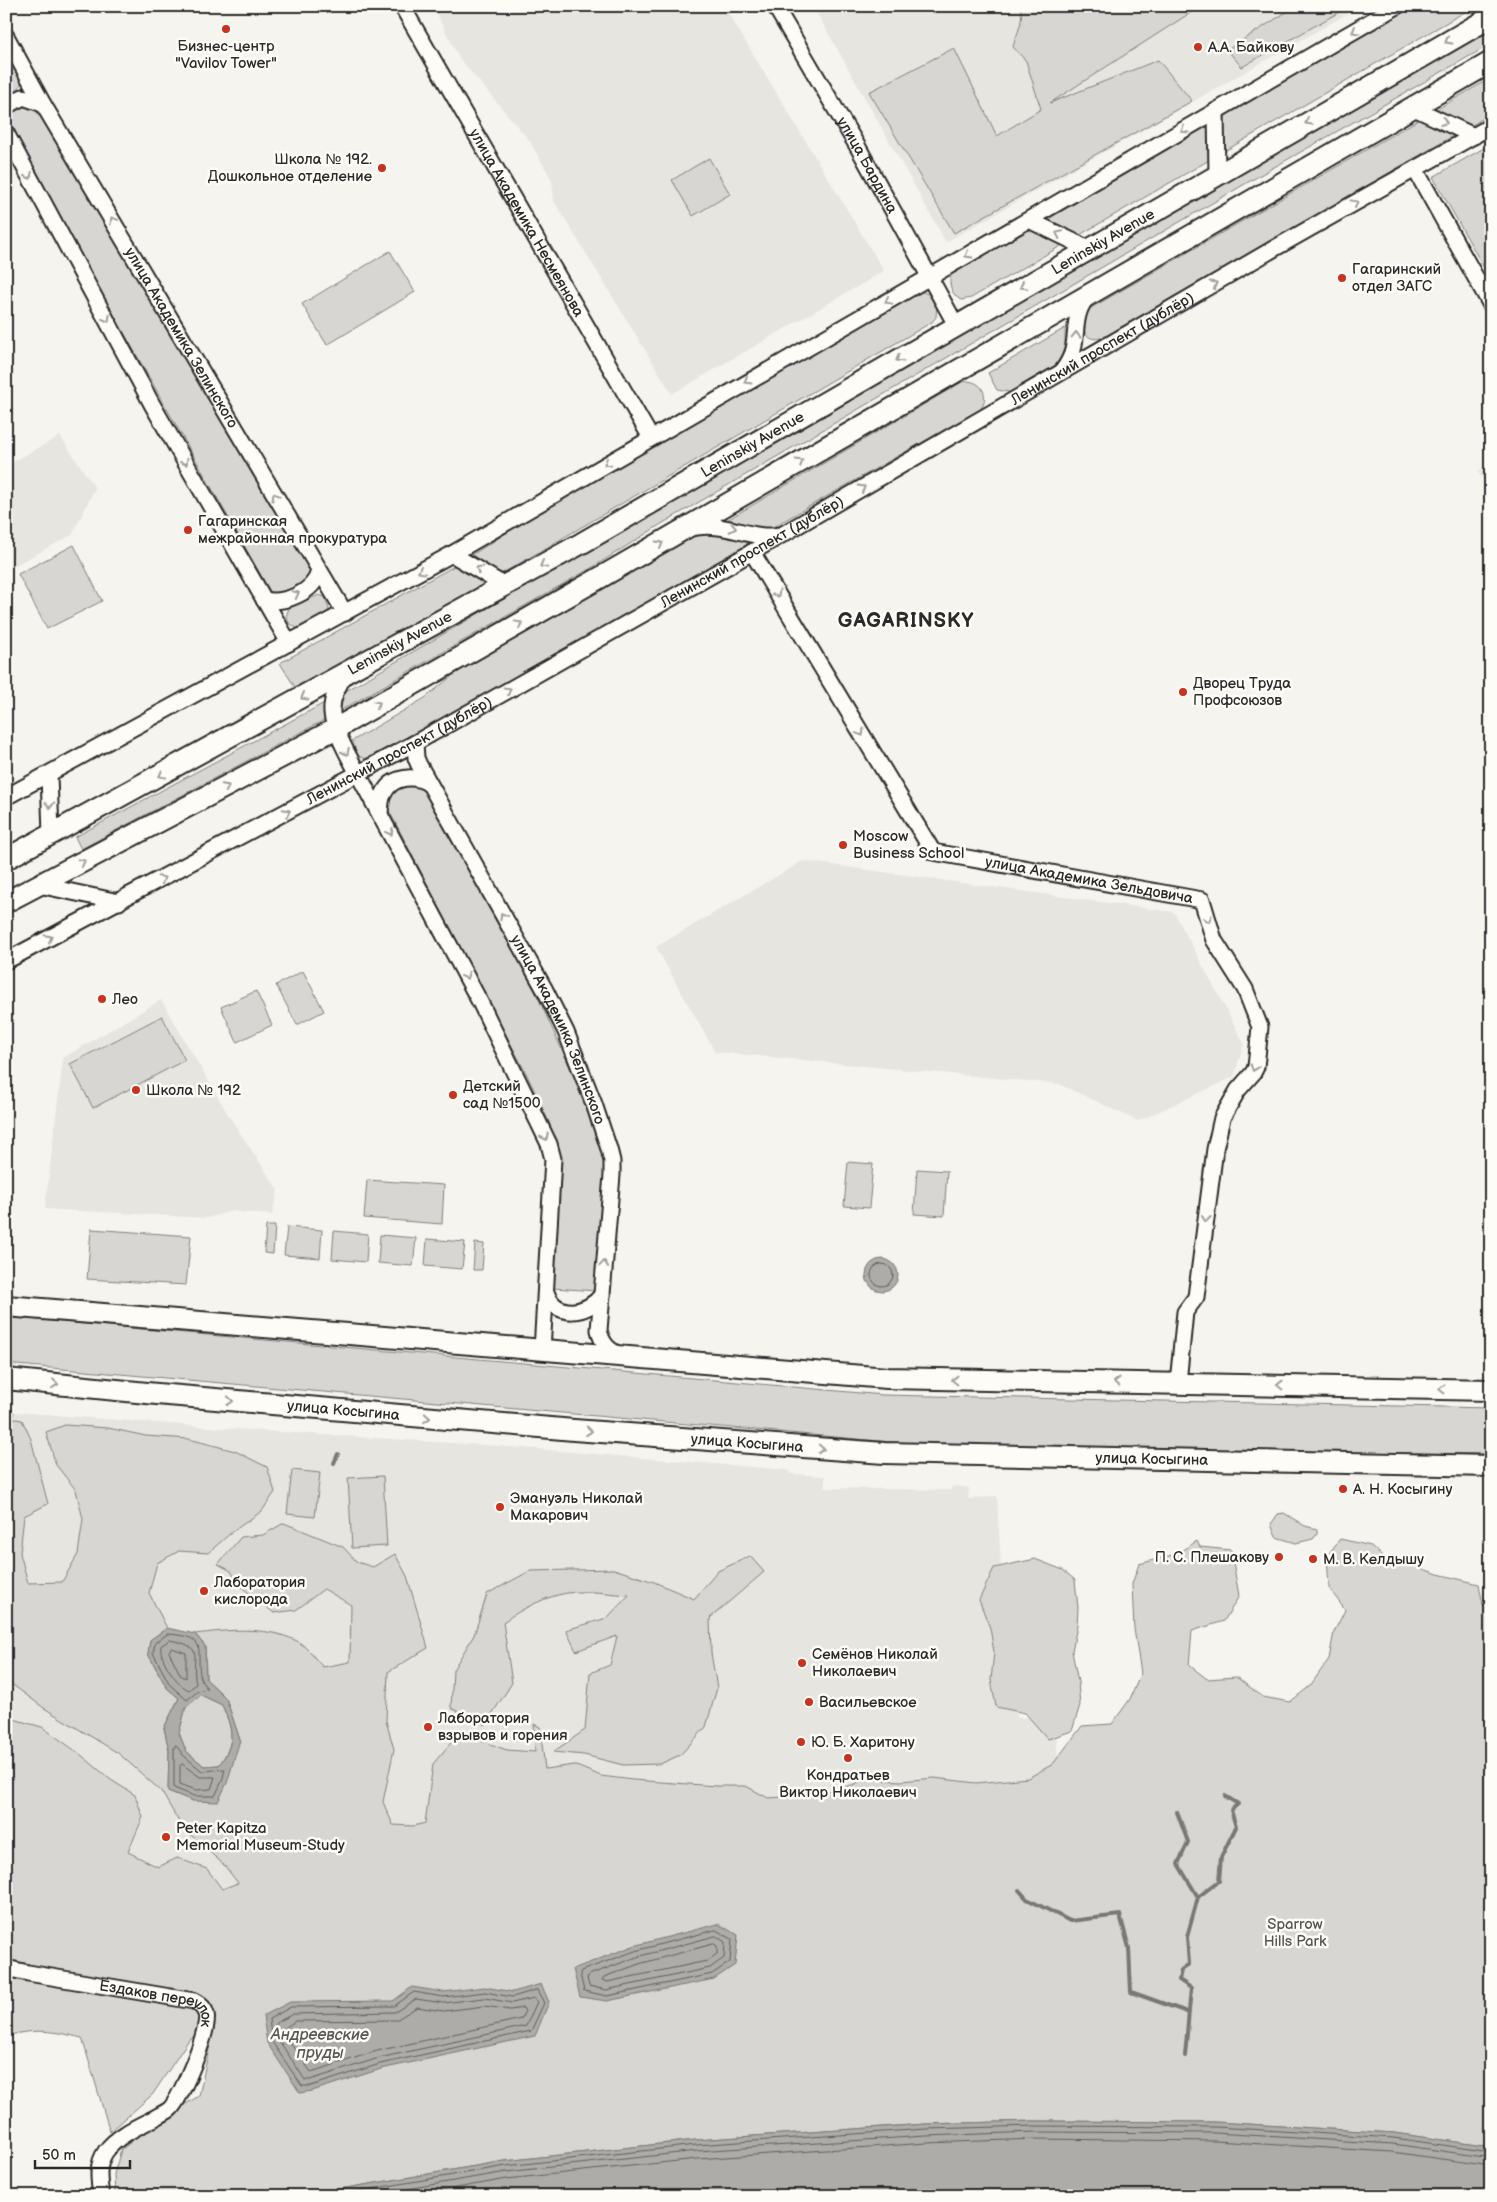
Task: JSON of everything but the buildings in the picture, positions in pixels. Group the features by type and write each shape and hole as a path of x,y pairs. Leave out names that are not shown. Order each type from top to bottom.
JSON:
{"main road":[{"name":"Leninskiy Avenue","path":"6,859 505,586 690,481 956,325 1491,17"},
{"path":"6,902 335,729 685,529 1491,62"},
{"path":"6,1306 887,1378 1491,1390"},
{"name":"улица Косыгина","path":"6,1378 166,1395 574,1430 884,1453 1491,1466"}],"street":[{"name":"улица Академика Несмеянова","path":"402,6 651,438"},
{"name":"улица Бардина","path":"775,6 859,149 956,325"},
{"path":"6,797 452,554 792,355 931,277 1397,6"},
{"name":"улица Академика Зелинского","path":"6,36 43,104 345,613"},
{"path":"6,105 22,94 30,80"},
{"path":"6,105 23,97 43,104"},
{"path":"1414,108 1474,136"},
{"path":"1216,111 1217,174"},
{"name":"Ленинский проспект (дублёр)","path":"6,961 415,743 784,534 1491,126"},
{"path":"6,134 153,406 289,643"},
{"path":"1416,169 1491,305"},
{"path":"1029,220 1088,249"},
{"path":"1061,374 1073,354 1078,311 1088,296"},
{"path":"685,529 708,525 735,528 764,536 784,534"},
{"name":"улица Академика Зельдовича","path":"752,552 933,852 1202,900 1214,940 1246,989 1260,1027 1254,1074 1238,1090 1222,1118 1215,1149 1196,1297 1185,1312 1178,1383"},
{"path":"452,554 505,586"},
{"path":"264,600 274,602 285,600 311,587 317,580 319,571"},
{"path":"347,673 338,685 331,708 335,729 481,1004 549,1144 554,1172 542,1350"},
{"name":"улица Академика Зелинского","path":"415,743 416,758 545,990 566,1032 594,1104 612,1161 599,1330 601,1340 607,1348 620,1356"},
{"path":"49,774 51,835"},
{"path":"380,813 383,793 388,787 399,780 416,777 422,778 430,784"},
{"path":"39,885 118,902"},
{"path":"546,1292 552,1304 565,1310 580,1311 589,1308 602,1295"},
{"name":"Ездаков переулок","path":"6,1968 194,2001 202,2006 207,2015 206,2033 184,2087 176,2101 169,2110 120,2138 106,2152 98,2169 100,2196"}],"shaded area":[{"path":"433,6 724,6 884,271 672,394 554,201 552,180 529,140 459,58"},
{"path":"813,6 1361,6 946,242"},
{"path":"60,436 95,488 72,535 6,570 6,466"},
{"path":"1491,463 1491,491 1478,472"},
{"path":"803,861 1174,912 1244,1043 1234,1077 1138,1121 1059,1084 715,1052 656,947"},
{"name":"Школа № 192","path":"161,1000 232,1121 278,1190 272,1215 231,1211 208,1218 45,1209 63,1058"},
{"path":"14,1412 234,1429 499,1446 788,1470 791,1474 825,1476 825,1488 951,1490 951,1487 957,1486 969,1488 968,1499 997,1496 1001,1569 1013,1622 1017,1718 1055,1716 1060,1789 764,1805 706,1789 558,1770 440,1822 376,1838 170,1906 6,1874 6,1418 14,1416"}],"green space":[{"path":"1019,6 1201,6 1050,103 1158,60 1192,101 954,233 869,92 954,48 997,136 1041,109 1026,61 1013,47 1021,21"},
{"path":"1296,6 1350,6 1242,67 1227,50"},
{"path":"1409,6 1475,6 971,298 961,300 954,294 950,282 955,270"},
{"path":"1491,29 1491,44 1269,170 663,523 593,567 336,713 339,695 733,465"},
{"path":"6,53 23,80 17,91 6,97"},
{"path":"1491,78 1491,114 1105,337 1092,338 1086,333 1083,324 1084,312"},
{"path":"27,100 41,107 313,575 308,585 279,598 271,593 6,124 6,112"},
{"path":"1491,144 1491,280 1433,177"},
{"path":"709,158 730,194 693,216 672,180"},
{"path":"390,251 415,292 327,345 302,304"},
{"path":"920,291 931,295 937,305 936,317 932,322 503,573 495,572 470,556 592,479"},
{"path":"1065,328 1065,364 1014,393 997,390 988,373"},
{"path":"967,381 977,384 983,390 984,399 981,409 764,532 727,520 962,382"},
{"path":"703,531 728,534 751,545 373,757 361,757 352,748 350,744 352,741 425,698 453,675"},
{"path":"74,545 102,601 47,629 18,574"},
{"path":"456,565 488,582 296,689 280,663"},
{"path":"319,595 325,597 329,609 328,613 298,629 289,623 286,616 289,608"},
{"path":"328,701 326,719 81,849 75,837"},
{"path":"403,783 423,783 535,991 584,1098 599,1143 606,1173 597,1291 553,1288 560,1181 558,1150 549,1122 526,1073 385,803 388,792"},
{"path":"303,971 324,1011 297,1025 276,985"},
{"path":"256,991 272,1025 237,1042 221,1007"},
{"path":"162,1016 185,1060 93,1108 70,1064"},
{"path":"848,1162 873,1164 869,1208 844,1206"},
{"path":"917,1169 947,1171 944,1216 914,1214"},
{"path":"367,1180 444,1185 442,1224 364,1218"},
{"path":"266,1226 275,1226 273,1254 264,1253"},
{"path":"287,1227 322,1230 320,1258 284,1255"},
{"path":"91,1229 191,1236 186,1285 87,1279"},
{"path":"334,1231 368,1234 366,1262 332,1259"},
{"path":"380,1235 416,1238 413,1266 378,1263"},
{"path":"427,1239 465,1242 462,1269 425,1266"},
{"path":"475,1243 484,1244 482,1270 473,1270"},
{"path":"6,1317 883,1395 1491,1408 1491,1454 948,1447 6,1364"},
{"name":"Sparrow Hills Park","path":"6,1411 14,1412 14,1416 10,1418 22,1420 31,1439 48,1504 24,1516 20,1553 28,1583 62,1582 78,1554 83,1519 76,1490 56,1465 46,1432 65,1425 108,1428 146,1436 189,1439 235,1451 267,1467 275,1492 262,1511 232,1532 208,1553 179,1551 157,1563 149,1593 167,1628 150,1640 148,1654 167,1688 179,1698 164,1728 169,1750 168,1791 193,1801 240,1740 226,1698 206,1679 205,1646 195,1634 233,1630 271,1633 299,1642 323,1667 350,1662 351,1605 324,1589 296,1610 274,1613 239,1585 231,1571 218,1564 241,1537 263,1535 284,1523 343,1547 357,1562 373,1567 395,1554 407,1576 428,1648 388,1672 386,1721 394,1749 383,1802 393,1825 413,1826 425,1823 433,1764 459,1733 507,1750 535,1752 534,1724 540,1727 545,1769 574,1765 601,1776 633,1780 716,1786 746,1786 768,1798 810,1795 852,1785 867,1779 901,1781 934,1778 976,1783 1028,1778 1053,1764 1082,1726 1112,1724 1130,1699 1141,1673 1134,1629 1132,1584 1139,1564 1176,1554 1197,1541 1200,1547 1231,1550 1239,1596 1224,1621 1192,1631 1189,1665 1207,1679 1236,1677 1263,1697 1290,1702 1310,1686 1329,1659 1334,1632 1345,1610 1329,1588 1327,1556 1340,1539 1371,1546 1387,1560 1405,1563 1438,1574 1479,1584 1483,1605 1491,1614 1491,2147 1394,2133 1215,2122 1035,2121 926,2124 696,2140 505,2161 299,2196 115,2196 114,2174 121,2150 155,2122 199,2096 212,2035 190,2038 153,2094 110,2132 82,2038 44,2031 6,2036 6,1717 42,1727 80,1754 111,1780 135,1795 143,1817 128,1852 158,1867 177,1858 207,1869 222,1889 238,1883 224,1865 182,1827 161,1791 118,1753 44,1708 6,1680"},
{"path":"292,1470 320,1473 315,1517 287,1514"},
{"path":"383,1476 387,1546 352,1548 348,1478"},
{"path":"1284,1513 1305,1526 1317,1529 1317,1534 1313,1539 1296,1543 1276,1537 1271,1524 1278,1514"},
{"path":"750,1556 764,1572 710,1618 711,1653 717,1688 706,1727 680,1755 660,1764 623,1765 584,1755 553,1752 585,1730 590,1673 610,1665 617,1636 576,1651 566,1630 607,1618 629,1595 591,1592 568,1593 548,1598 511,1616 503,1622 512,1683 485,1725 451,1708 453,1670 474,1635 487,1594 530,1571 614,1569 654,1582 694,1599 718,1571"},
{"path":"1035,1559 1063,1570 1075,1580 1078,1608 1072,1651 1080,1705 1072,1731 1048,1739 1025,1713 996,1707 991,1680 994,1652 990,1628 979,1600 994,1568"},
{"path":"201,1695 222,1705 229,1722 230,1742 219,1765 204,1766 186,1751 179,1733 186,1707"}],"water":[{"path":"882,1259 888,1260 893,1264 897,1269 897,1281 893,1286 888,1290 882,1291 876,1290 871,1286 867,1281 866,1275 867,1269 871,1264 876,1260"},
{"path":"167,1628 195,1634 205,1646 206,1679 226,1698 240,1740 227,1783 218,1802 193,1801 168,1791 169,1750 164,1728 179,1698 167,1688 148,1654 150,1640","holes":["201,1695 222,1705 229,1722 231,1736 228,1749 219,1765 204,1766 186,1751 179,1733 186,1707"]},
{"path":"718,1924 738,1935 735,1965 714,1979 607,2001 580,1997 573,1969 633,1946"},
{"name":"Андреевские пруды","path":"541,1984 549,2002 535,2036 381,2069 312,2091 300,2093 267,2043 263,2016 290,2002 393,2001 412,1987 443,1992 485,1987 513,1992"},
{"path":"1035,2121 1215,2122 1394,2133 1491,2147 1491,2196 299,2196 505,2161 696,2140 926,2124"}],"waterway":[{"path":"334,1463 338,1454"},
{"path":"1198,1897 1219,1881 1221,1857 1236,1827 1231,1810 1238,1804 1225,1796"},
{"path":"1177,1812 1188,1842 1178,1864 1198,1897 1187,1937 1189,1964 1181,1970 1179,1980 1191,1988 1185,2056"},
{"path":"1019,1890 1027,1899 1070,1921 1120,1915 1129,1948 1131,1992 1187,2012"}],"place":[{"name":"Бизнес-центр \"Vavilov Tower\"","path":"226,29"},
{"name":"А.А. Байкову","path":"1198,47"},
{"name":"Школа № 192. Дошкольное отделение","path":"382,168"},
{"name":"Гагаринский отдел ЗАГС","path":"1342,278"},
{"name":"Гагаринская межрайонная прокуратура","path":"188,530"},
{"name":"Дворец Труда Профсоюзов","path":"1183,692"},
{"name":"Moscow Business School","path":"843,845"},
{"name":"Лео","path":"102,999"},
{"name":"Школа № 192","path":"136,1090"},
{"name":"Детский сад №1500","path":"453,1095"},
{"name":"А. Н. Косыгину","path":"1343,1489"},
{"name":"Эмануэль Николай Макарович","path":"500,1507"},
{"name":"П. С. Плешакову","path":"1279,1557"},
{"name":"М. В. Келдышу","path":"1313,1559"},
{"name":"Лаборатория кислорода","path":"204,1591"},
{"name":"Семёнов Николай Николаевич","path":"802,1663"},
{"name":"Васильевское","path":"809,1702"},
{"name":"Лаборатория взрывов и горения","path":"428,1727"},
{"name":"Ю. Б. Харитону","path":"801,1742"},
{"name":"Кондратьев Виктор Николаевич","path":"848,1758"},
{"name":"Peter Kapitza Memorial Museum-Study","path":"166,1837"}],"district":[{"name":"GAGARINSKY","path":"906,621"}]}
